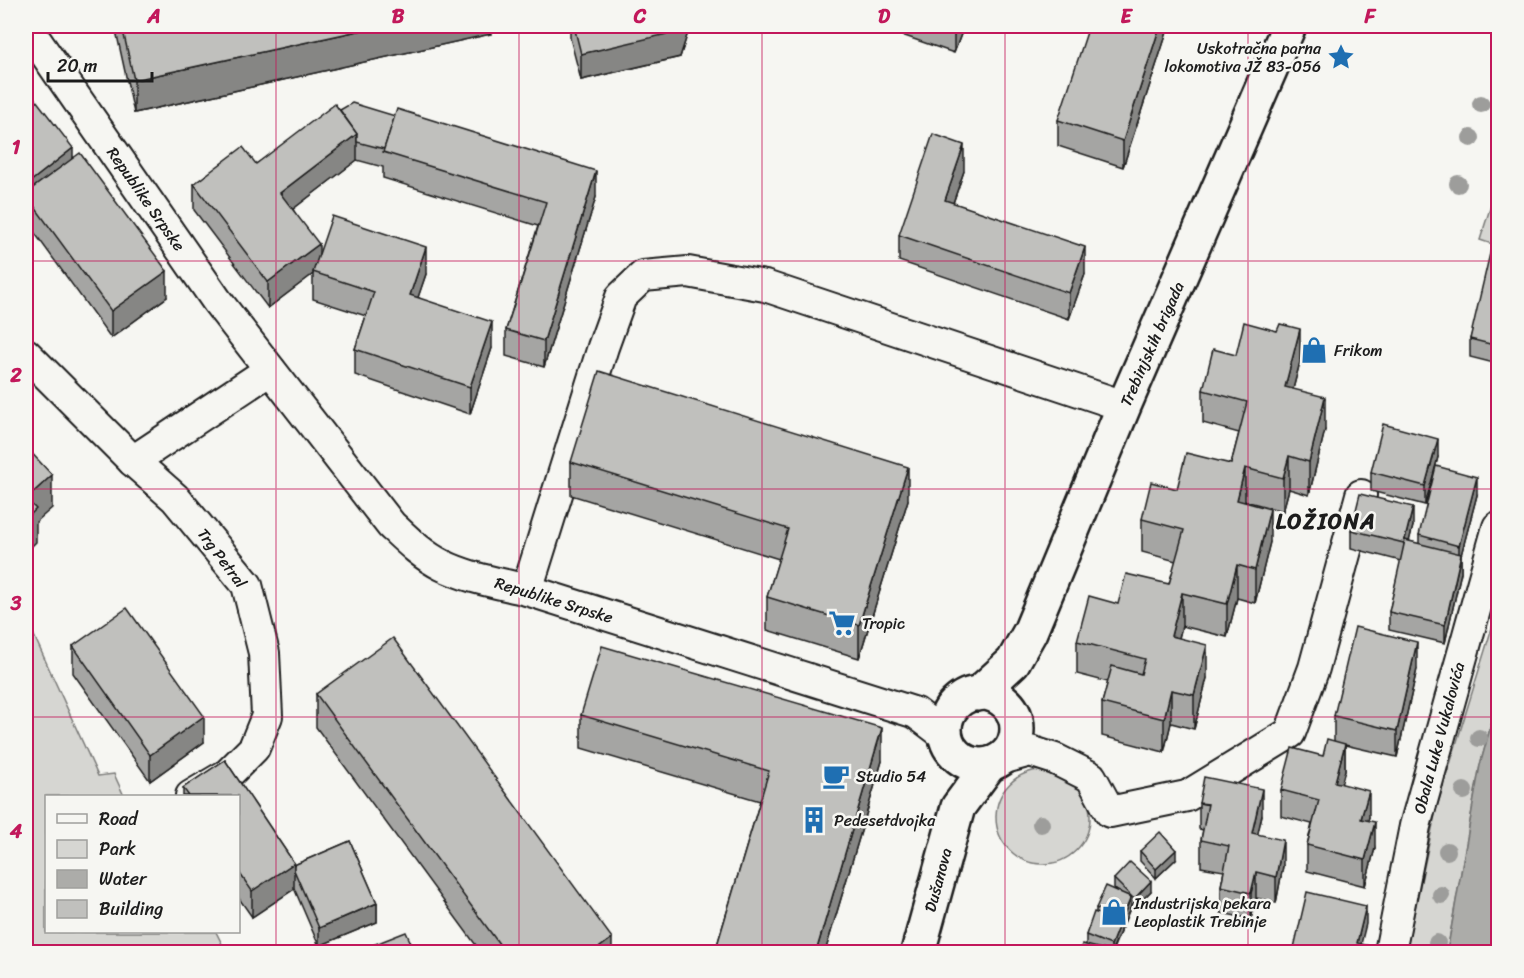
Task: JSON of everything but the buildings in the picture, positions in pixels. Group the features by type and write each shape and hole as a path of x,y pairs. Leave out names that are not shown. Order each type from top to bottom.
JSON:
{"street":[{"name":"Republike Srpske","path":"26,26 217,301 391,525 421,552 443,566 527,590 916,713 948,731"},
{"name":"Trebinjskih brigada","path":"1013,662 1030,633 1124,406 1289,26"},
{"path":"527,590 603,346 621,297 643,276 687,272 765,286 1124,406"},
{"name":"Trg Petral","path":"26,354 133,461 175,498 247,585 264,653 267,716 254,748 228,774 193,795"},
{"path":"133,461 270,370"},
{"path":"948,731 956,756 966,762 1009,742 1054,759 1091,777 1110,812 1187,796 1290,733 1314,668 1361,495"},
{"name":"Obala Luke Vukalovića","path":"1390,952 1415,826 1498,527"},
{"path":"958,807 948,731 962,699 978,694 1013,662"},
{"path":"958,807 1009,742 1013,662"},
{"path":"978,694 1001,699 1009,742"},
{"name":"Dušanova","path":"918,952 958,807"}],"green space":[{"path":"1498,183 1498,246 1480,240"},
{"path":"1498,608 1498,700 1480,765 1447,952 1406,952 1436,810"},
{"path":"26,618 98,776 114,774 124,795 45,795 45,933 216,933 226,952 26,952"},
{"path":"1043,770 1061,774 1076,784 1086,799 1090,817 1086,835 1076,850 1061,860 1043,864 1025,860 1010,850 1000,835 996,817 1000,799 1010,784 1025,774"}],"water":[{"path":"1498,700 1498,952 1447,952 1480,765"}],"place":[{"name":"Uskotračna parna lokomotiva JŽ 83-056","path":"1341,57"},
{"name":"Frikom","path":"1314,350"},
{"name":"Tropic","path":"842,623"},
{"name":"Studio 54","path":"836,776"},
{"name":"Pedesetdvojka","path":"814,820"},
{"name":"Industrijska pekara Leoplastik Trebinje","path":"1114,912"}],"district":[{"name":"LOŽIONA","path":"1326,521"}]}
